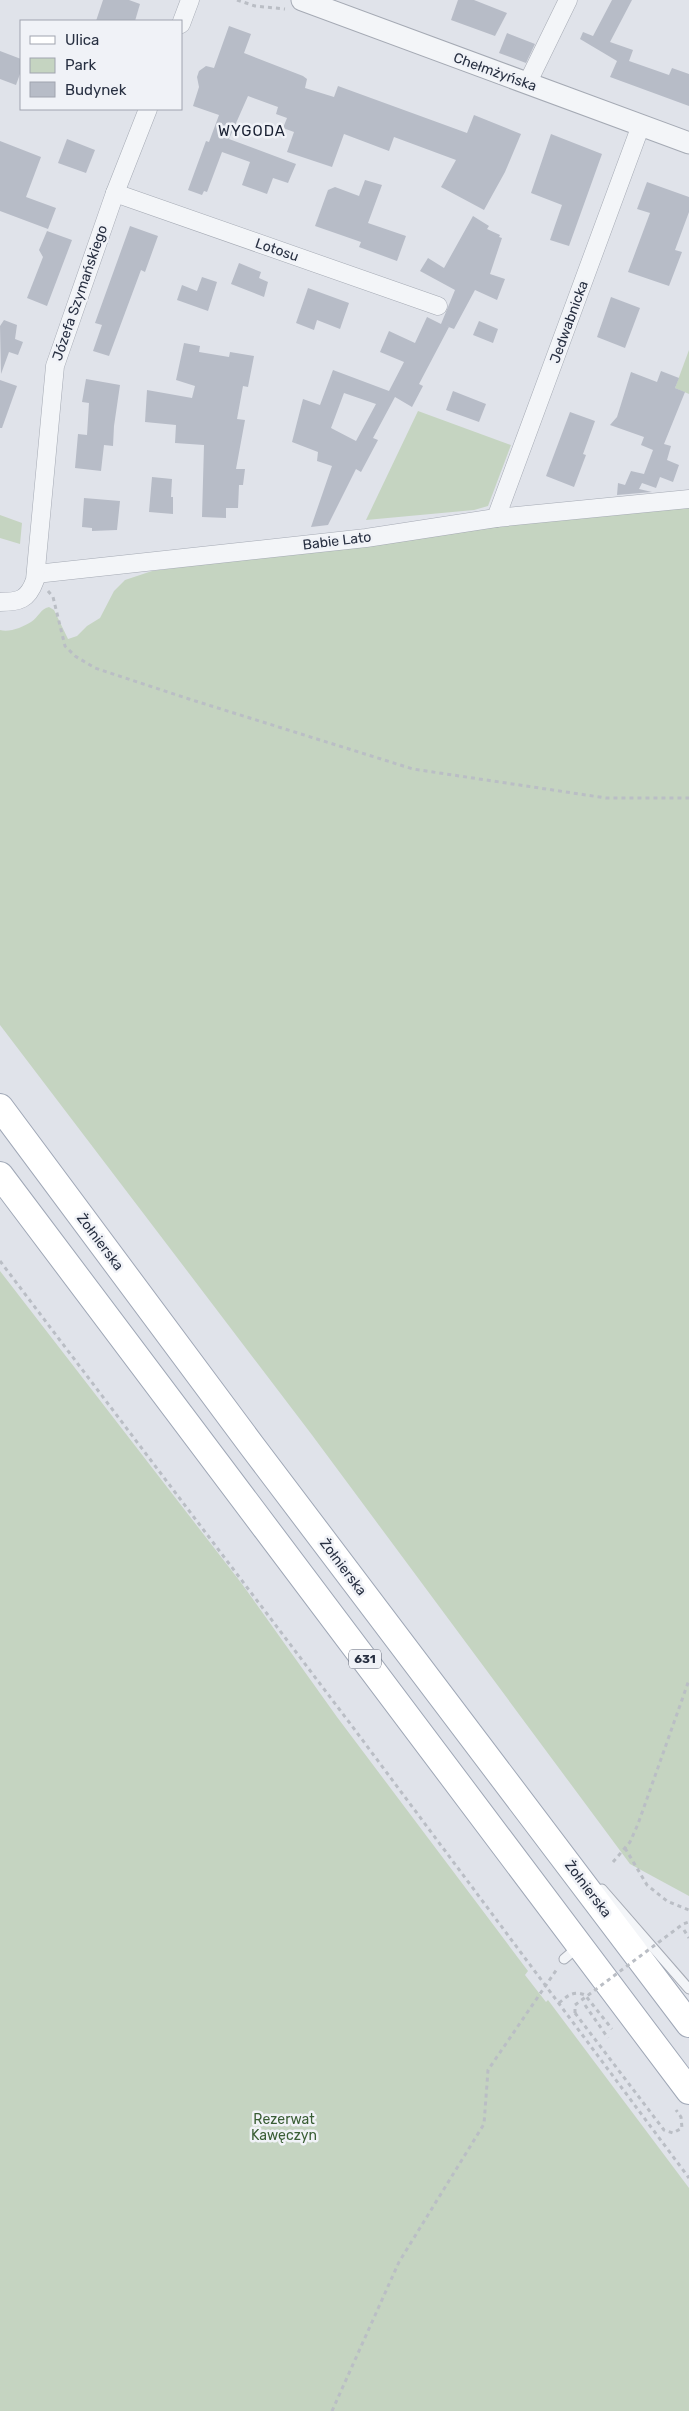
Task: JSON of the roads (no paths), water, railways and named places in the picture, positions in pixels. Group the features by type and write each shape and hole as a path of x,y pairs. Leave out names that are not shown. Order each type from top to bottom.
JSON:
{"main road":[{"name":"Żołnierska","path":"0,1107 252,1446 689,2024"},
{"name":"631","path":"0,1175 680,2097"}],"street":[{"path":"182,21 190,0"},
{"name":"Chełmżyńska","path":"302,0 689,143"},
{"path":"527,84 568,0"},
{"name":"Józefa Szymańskiego","path":"36,574 55,366 115,193 148,110"},
{"name":"Jedwabnicka","path":"496,518 641,125"},
{"name":"Lotosu","path":"115,193 438,306"},
{"name":"Babie Lato","path":"36,574 366,538 496,518 689,499"},
{"path":"0,602 22,600 33,584 36,574"}],"lane":[{"path":"520,1800 587,1872"},
{"path":"594,1880 689,1989"}],"district":[{"name":"WYGODA","path":"252,131"}],"park label":[{"name":"Rezerwat Kawęczyn","path":"284,2128"}]}
